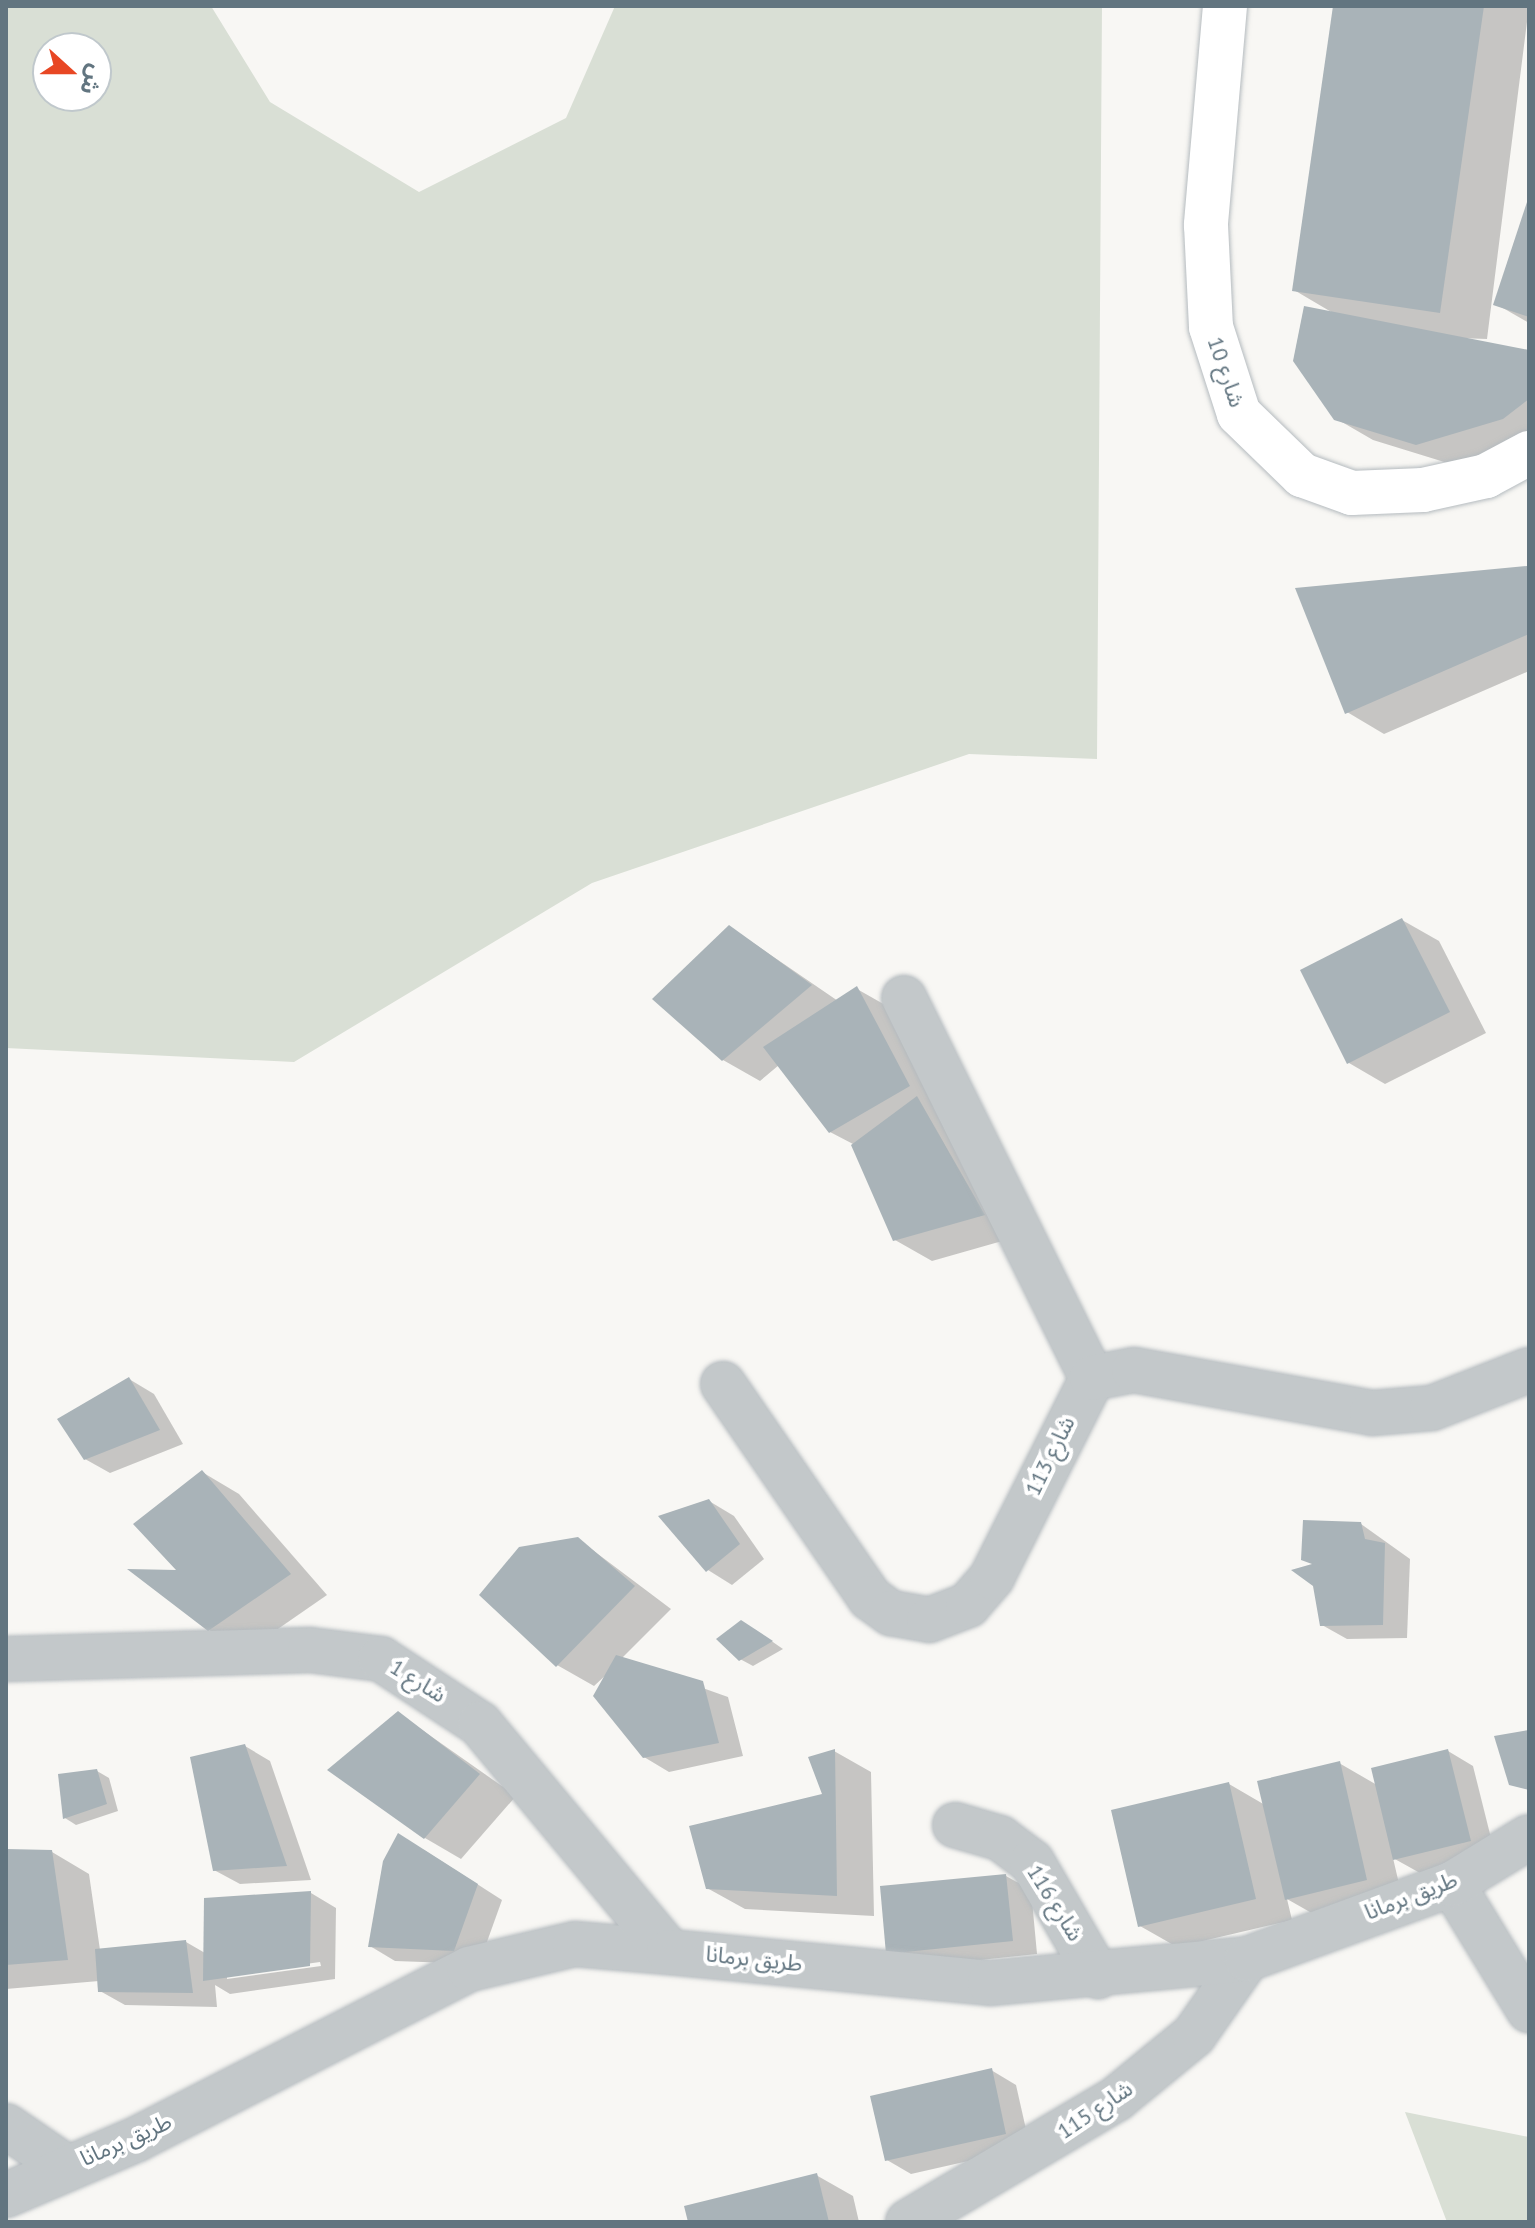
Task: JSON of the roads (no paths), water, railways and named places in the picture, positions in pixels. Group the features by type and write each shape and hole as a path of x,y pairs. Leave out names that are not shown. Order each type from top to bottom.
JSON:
{"main road":[{"name":"شارع 10","path":"1225,6 1206,225 1211,327 1239,414 1302,475 1352,493 1423,490 1486,476 1529,453"}],"street":[{"path":"904,998 1092,1378 1134,1370 1372,1413 1432,1408 1529,1370"},
{"name":"شارع 113","path":"723,1384 870,1598 891,1613 929,1620 968,1605 992,1577 1092,1378"},
{"name":"شارع 1","path":"6,1659 310,1650 381,1659 480,1724 669,1952"},
{"name":"شارع 116","path":"955,1825 1000,1838 1032,1862 1098,1976"},
{"name":"طريق برمانا","path":"6,2195 137,2139 469,1969 575,1944 990,1983 1098,1976 1247,1959 1452,1884 1529,1837"},
{"path":"1452,1884 1529,2010"},
{"name":"شارع 115","path":"908,2222 1116,2099 1194,2035 1247,1959"},
{"path":"6,2126 66,2167"}]}
